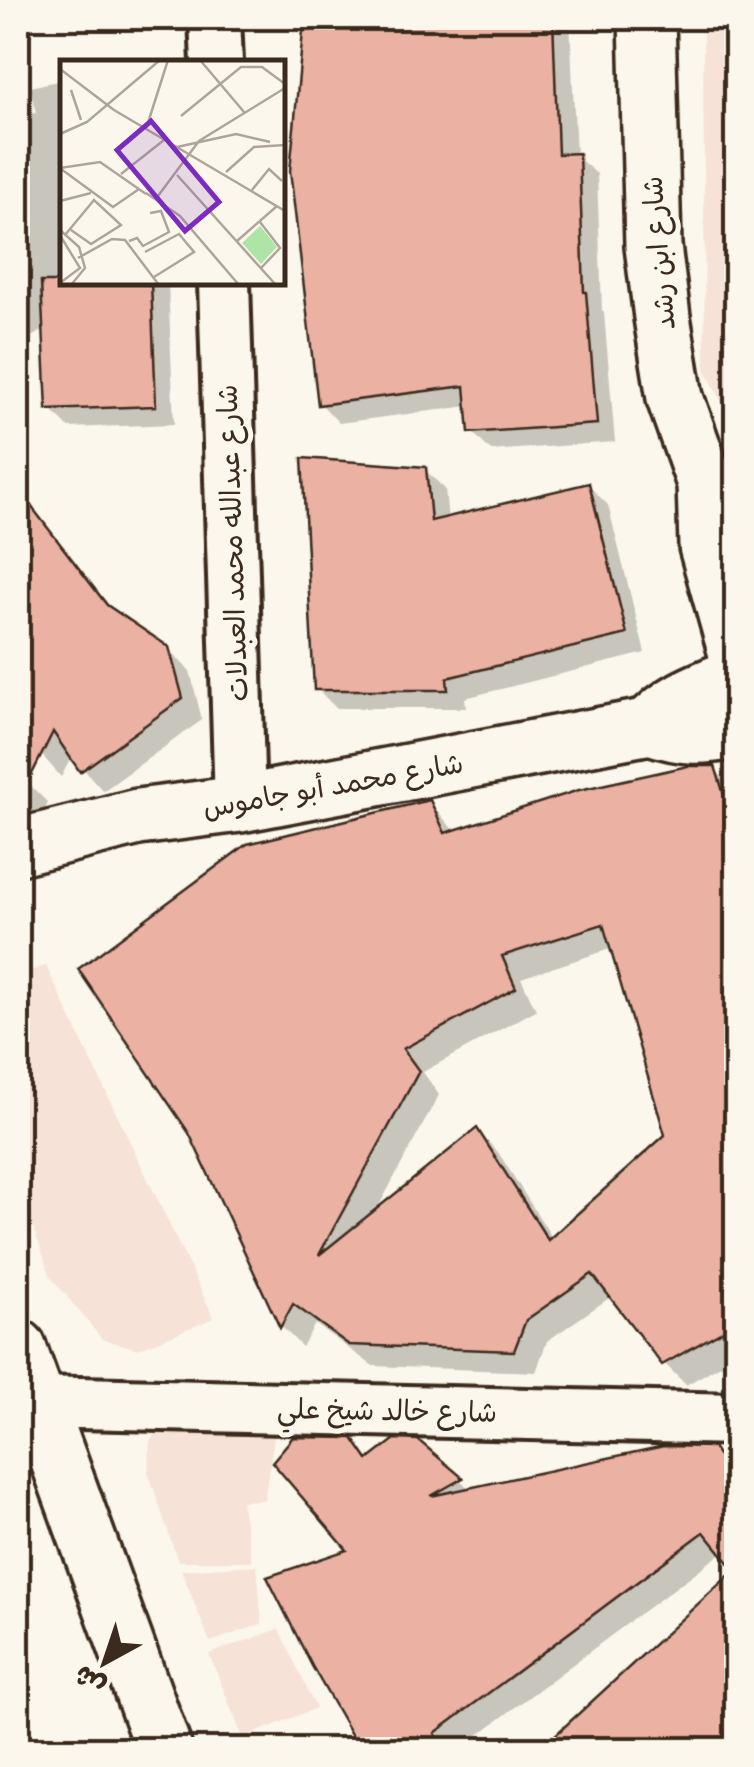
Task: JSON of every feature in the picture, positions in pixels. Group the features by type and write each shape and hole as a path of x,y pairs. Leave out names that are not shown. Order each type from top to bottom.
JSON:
{"street":[{"path":"215,18 217,60"},
{"name":"شارع ابن رشد","path":"646,18 653,246 659,300 675,398 721,505 707,546 736,650"},
{"name":"شارع عبدالله محمد العبدلات","path":"224,285 240,804"},
{"name":"شارع محمد أبو جاموس","path":"650,726 662,711 677,702 736,676"},
{"name":"شارع محمد أبو جاموس","path":"18,847 138,817 240,804 650,726 697,738 736,730"},
{"path":"18,1348 151,1744"},
{"name":"شارع خالد شيخ علي","path":"37,1402 736,1419"}],"shaded area":[{"path":"703,18 736,18 736,430 705,369"},
{"path":"46,966 214,1318 138,1349 102,1339 51,1277 18,1185 18,974"},
{"path":"169,1419 277,1419 264,1500 241,1501 252,1561 178,1561 148,1471 150,1441"},
{"path":"257,1565 262,1624 210,1642 181,1570"},
{"path":"279,1629 316,1708 243,1738 209,1654"}],"building":[{"path":"404,18 553,18 558,154 579,153 584,292 597,424 469,433 465,386 318,405 290,171 303,31"},
{"path":"41,282 151,285 156,406 47,410"},
{"path":"302,458 426,467 431,521 589,483 627,634 447,678 448,690 314,690"},
{"path":"18,489 107,605 169,647 183,698 80,772 53,732 18,802"},
{"path":"688,766 715,766 736,833 736,1323 662,1365 592,1274 526,1320 514,1351 349,1345 293,1304 280,1328 189,1133 78,969 247,844 430,800 445,833 579,790","holes":["603,924 665,1135 548,1240 477,1128 319,1255 419,1071 403,1049 516,988 502,956"]},
{"path":"293,1437 353,1438 368,1460 395,1439 418,1440 463,1478 431,1496 664,1446 713,1447 736,1482 736,1750 539,1750 735,1570 704,1532 435,1733 441,1750 360,1750 267,1577 347,1550 272,1462"}]}
